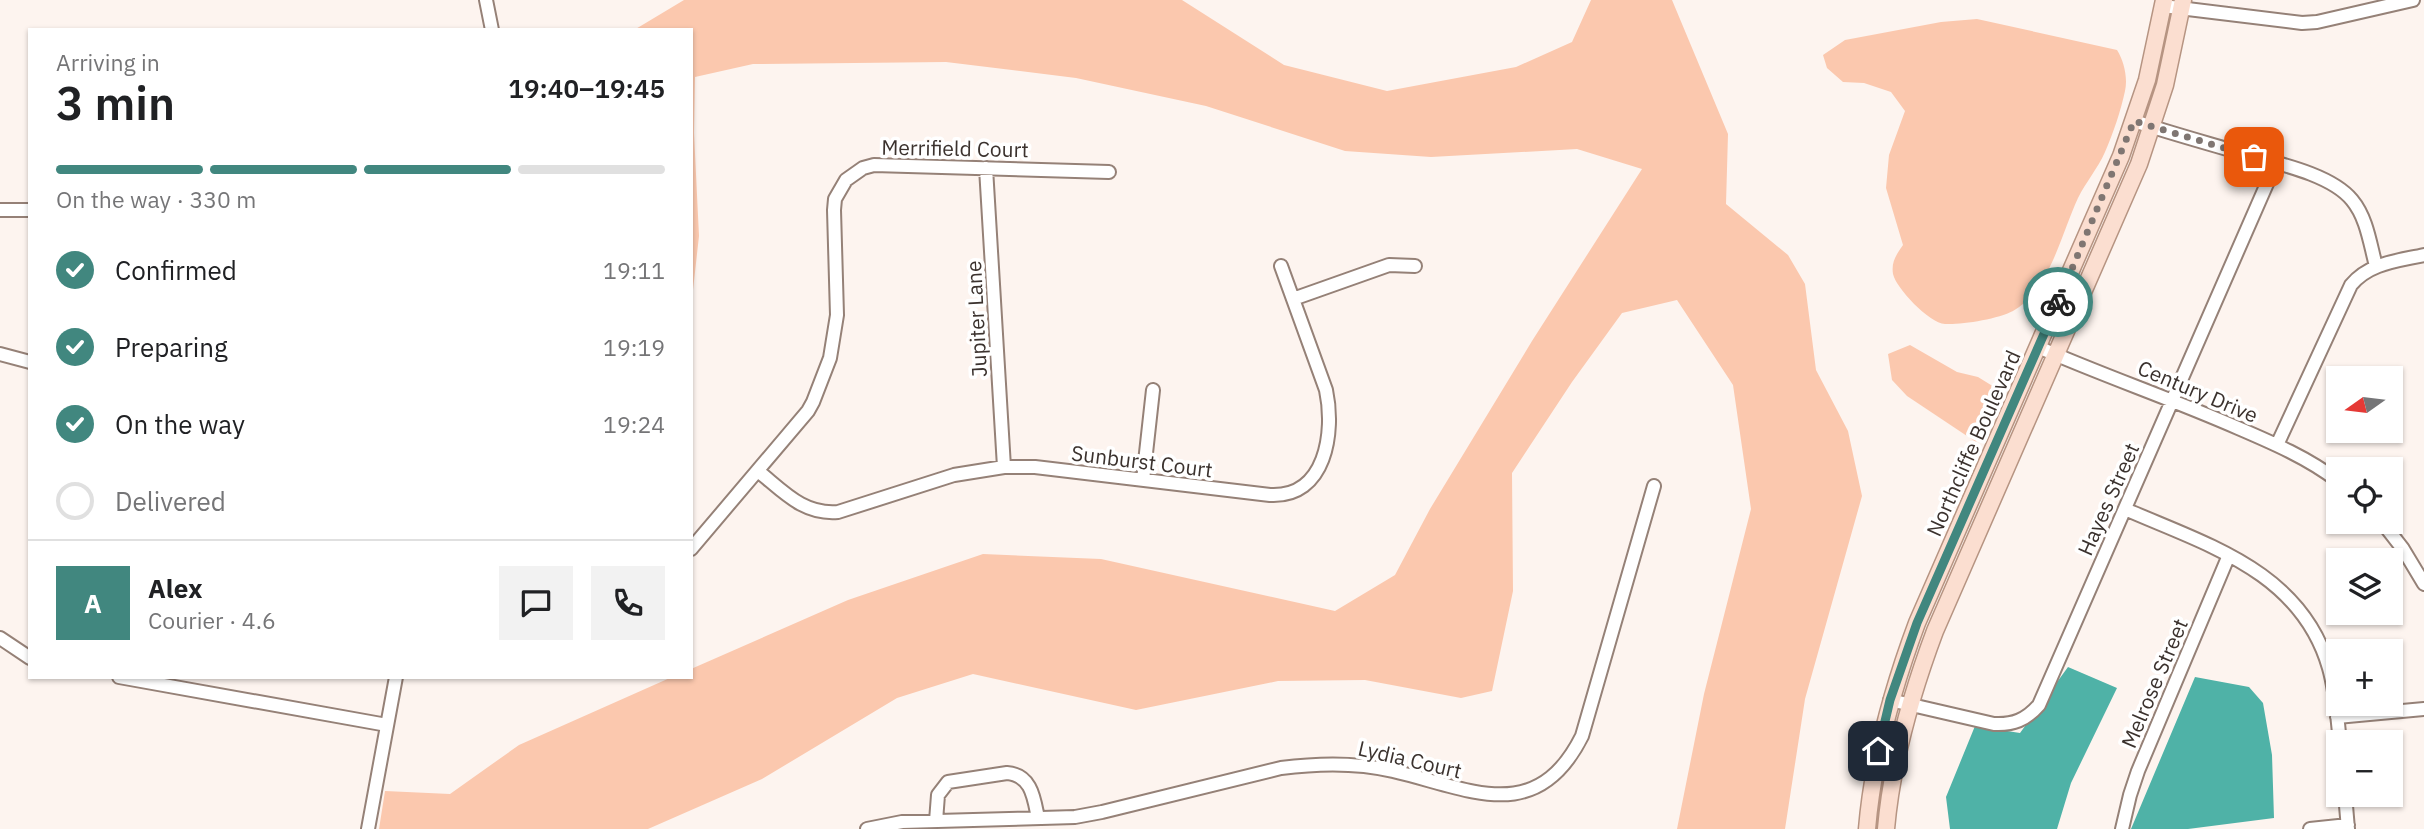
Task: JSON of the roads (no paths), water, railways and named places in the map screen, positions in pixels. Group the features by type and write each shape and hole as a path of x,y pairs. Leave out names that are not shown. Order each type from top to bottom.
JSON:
{"main road":[{"name":"Northcliffe Boulevard","path":"1867,829 1874,772 1890,700 1917,623 2121,156 2147,80 2163,3"},
{"name":"Northcliffe Boulevard","path":"1886,829 1893,776 1909,705 1935,631 2139,164 2168,74 2182,4"}],"street":[{"path":"485,0 492,28"},
{"path":"2163,3 2302,23 2413,0"},
{"path":"2134,121 2330,182 2351,199 2364,220 2376,266"},
{"name":"Hayes Street","path":"1890,700 2004,724 2024,719 2032,713 2044,695 2276,163"},
{"name":"Merrifield Court","path":"693,547 808,411 822,382 830,358 837,315 835,199 846,180 854,173 874,164 1109,172"},
{"name":"Jupiter Lane","path":"986,168 1004,467"},
{"path":"0,211 28,210"},
{"path":"2277,445 2351,285 2376,266 2424,255"},
{"path":"1293,299 1389,265 1415,266"},
{"name":"Sunburst Court","path":"758,471 801,506 827,513 838,512 954,475 1004,467 1035,467 1278,495 1297,491 1318,471 1328,438 1329,406 1326,390 1280,266"},
{"name":"Century Drive","path":"2038,347 2173,399 2277,445 2326,473"},
{"path":"0,354 28,361"},
{"path":"1143,480 1153,390"},
{"name":"Lydia Court","path":"867,829 902,822 1038,818 1102,813 1256,773 1309,764 1367,766 1480,795 1513,794 1541,783 1565,764 1582,736 1654,486"},
{"path":"2125,509 2229,555 2253,567 2272,581 2301,612 2312,629 2328,666 2339,730"},
{"path":"2391,534 2424,584"},
{"name":"Melrose Street","path":"2122,829 2138,771 2229,555"},
{"path":"0,638 28,657"},
{"path":"142,679 387,725"},
{"path":"368,829 396,679"},
{"path":"2337,717 2424,709"},
{"path":"936,821 938,795 948,782 1007,773 1015,773 1028,783 1038,818"},
{"path":"2310,829 2348,827 2346,807"}],"water":[{"path":"2068,667 2117,688 2071,783 2057,829 1950,829 1946,797 1975,726 2020,733"},
{"path":"2195,677 2249,687 2263,703 2272,755 2274,818 2188,829 2131,829"}]}
